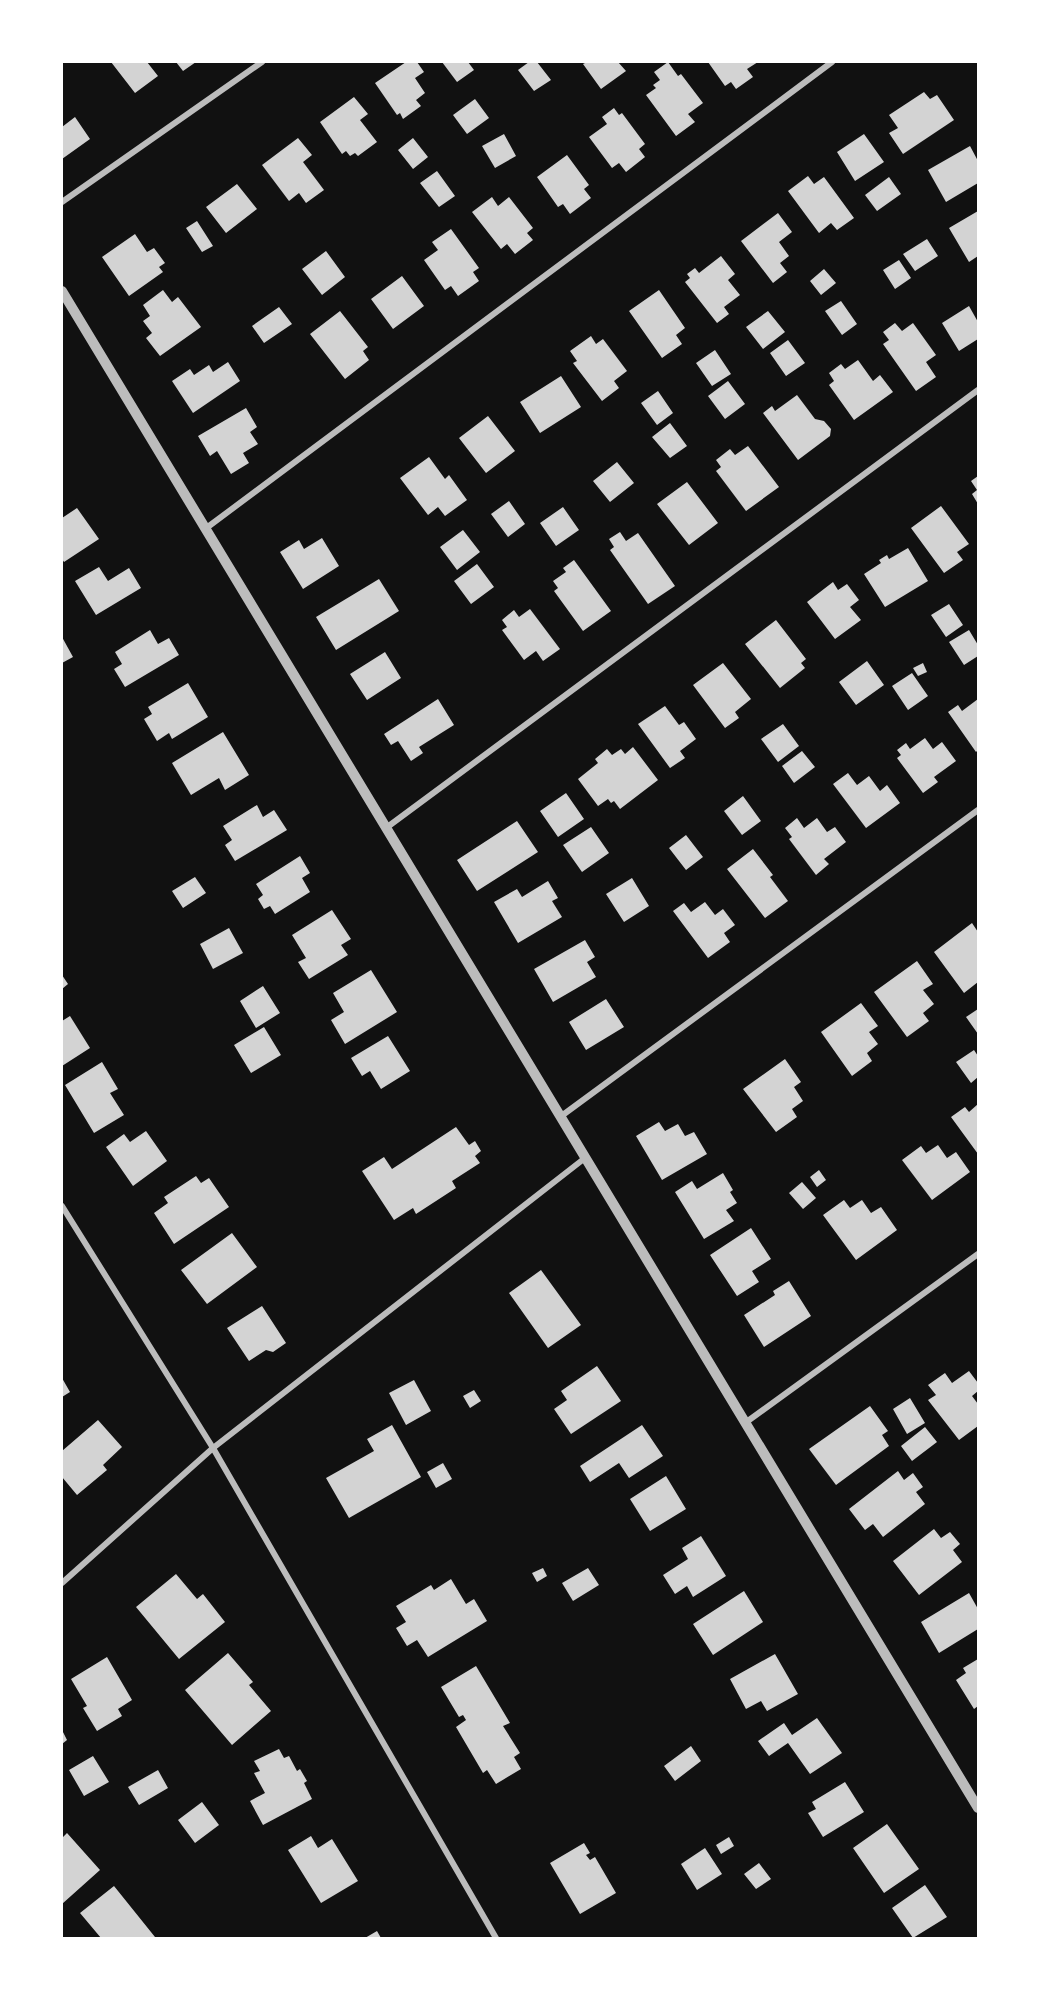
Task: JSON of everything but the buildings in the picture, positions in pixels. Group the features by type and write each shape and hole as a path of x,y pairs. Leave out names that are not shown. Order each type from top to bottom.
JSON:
{"street":[{"path":"62,202 262,62"},
{"path":"205,529 832,62"},
{"path":"62,291 978,1808"},
{"path":"386,828 978,390"},
{"path":"560,1117 978,810"},
{"path":"62,1583 213,1448 585,1158"},
{"path":"62,1206 213,1448 496,1938"},
{"path":"746,1423 978,1254"}]}
